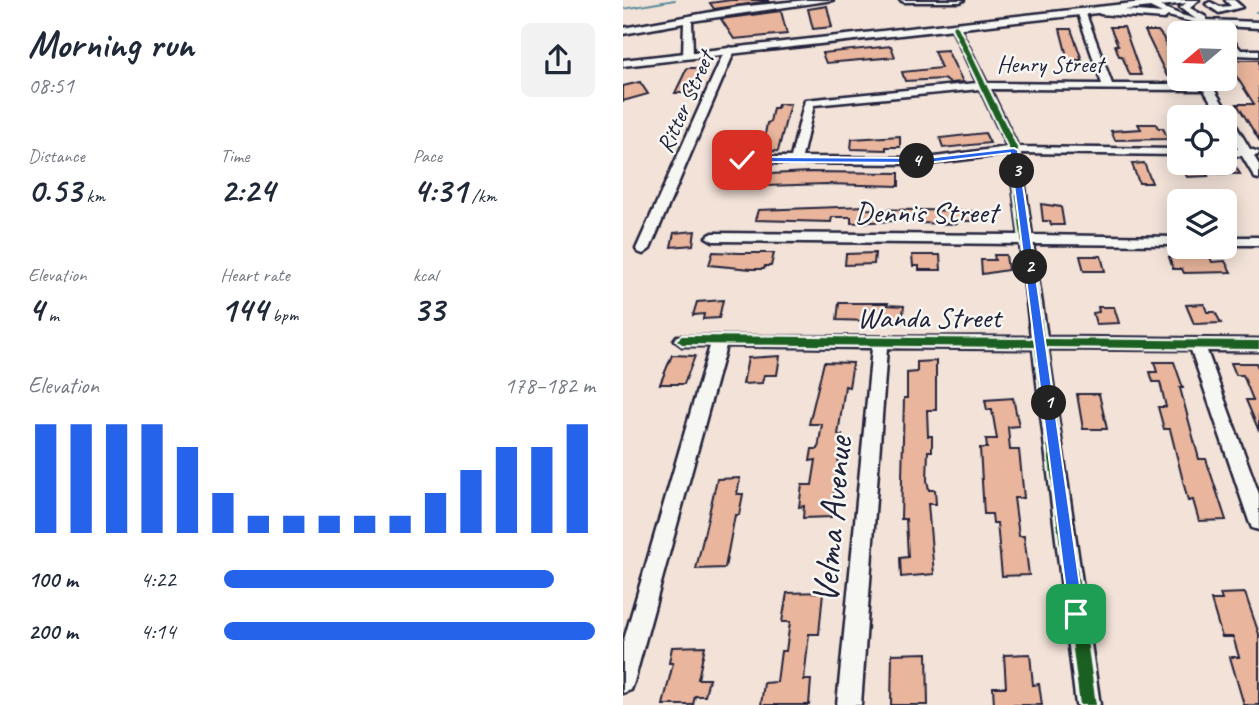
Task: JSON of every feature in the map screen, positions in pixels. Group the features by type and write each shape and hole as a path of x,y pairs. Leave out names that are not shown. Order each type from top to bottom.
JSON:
{"main road":[{"path":"623,63 1082,14 1187,0"}],"street":[{"path":"623,31 748,8 829,0"},
{"path":"904,0 960,0"},
{"path":"1195,0 1184,8 1187,12 1210,21"},
{"path":"1206,2 1219,10 1238,8 1230,0"},
{"path":"1153,5 1170,16 1186,21"},
{"path":"1100,11 1136,13 1186,21"},
{"path":"1082,14 1108,85"},
{"path":"688,20 688,55"},
{"path":"1237,24 1259,25"},
{"path":"955,27 1014,150 1088,705"},
{"name":"Ritter Street","path":"643,248 730,50"},
{"path":"1238,53 1259,52"},
{"name":"Henry Street","path":"796,160 809,102 982,86 1167,84"},
{"path":"1211,91 1253,153 1259,175"},
{"path":"742,160 927,161 1014,150 1167,152"},
{"name":"Dennis Street","path":"713,237 1167,241"},
{"path":"1237,241 1259,241"},
{"name":"Wanda Street","path":"682,340 1259,345"},
{"path":"623,682 720,340"},
{"name":"Velma Avenue","path":"849,705 880,341"},
{"path":"1197,344 1259,521"}],"building":[{"path":"731,0 769,1 714,9 710,3"},
{"path":"827,6 832,27 813,29 808,9"},
{"path":"781,11 787,34 734,39 721,19"},
{"path":"1110,27 1124,27 1141,75 1130,75 1122,56 1119,56 1115,45 1118,45"},
{"path":"1060,29 1071,29 1082,60 1068,60"},
{"path":"1145,31 1158,31 1163,37 1167,47 1167,76"},
{"path":"891,46 895,57 826,63 822,53"},
{"path":"947,50 963,82 950,83 944,79 905,81 902,72 941,68 934,51"},
{"path":"1237,60 1259,60 1259,140 1237,104 1254,104 1237,77"},
{"path":"687,68 704,68 692,93 675,93"},
{"path":"640,82 648,94 623,101 623,86"},
{"path":"778,104 790,104 778,151 762,152 767,123 770,122 773,108 777,108"},
{"path":"1138,124 1156,124 1158,128 1163,128 1167,139 1115,140 1111,131 1141,129"},
{"path":"985,133 990,143 943,148 940,138"},
{"path":"900,136 900,147 886,147 886,150 851,149 852,139"},
{"path":"1144,163 1152,183 1139,183 1132,164"},
{"path":"899,173 899,186 766,186 770,174"},
{"path":"1186,175 1208,176 1187,177"},
{"path":"1041,204 1061,207 1064,225 1051,225 1050,221 1043,221"},
{"path":"866,206 866,209 972,211 973,221 957,221 957,224 915,223 915,220 851,223 851,217 832,217 831,222 755,220 758,210"},
{"path":"695,231 693,245 671,247 674,233"},
{"path":"713,252 774,253 771,266 751,269 709,265"},
{"path":"875,253 874,264 845,265 846,254"},
{"path":"912,255 940,255 941,270 919,270 919,266 913,266"},
{"path":"994,255 1006,255 1008,270 982,274 981,260 995,260"},
{"path":"1080,256 1101,256 1105,271 1084,271"},
{"path":"1170,259 1211,259 1212,262 1225,261 1231,272 1184,273 1182,269 1173,269"},
{"path":"723,300 719,318 703,319 704,314 693,315 697,302"},
{"path":"839,303 888,303 887,305 904,306 902,322 837,320"},
{"path":"1204,304 1207,312 1215,312 1221,323 1194,324 1186,305"},
{"path":"1098,307 1114,307 1119,323 1096,324 1093,313 1099,312"},
{"path":"672,355 695,356 684,384 660,384"},
{"path":"780,356 777,375 764,375 762,383 743,384 748,358"},
{"path":"936,361 936,410 927,410 928,436 932,436 932,451 928,451 927,480 929,490 935,490 936,504 928,504 934,574 901,577 900,558 908,557 906,519 901,519 907,373 917,372 917,362"},
{"path":"824,362 853,363 849,387 845,386 838,435 842,435 831,517 803,518 804,506 799,507 802,485 812,485 816,460 810,461 812,449 818,449 822,424 809,424"},
{"path":"1154,362 1174,362 1183,388 1180,388 1199,459 1206,459 1226,520 1199,521 1193,500 1188,501 1170,429 1164,429 1158,407 1166,407 1160,382 1153,382 1150,372 1157,372"},
{"path":"1231,363 1256,363 1259,370 1259,431 1246,400 1253,400 1243,375 1236,375"},
{"path":"1077,394 1099,394 1107,429 1083,429"},
{"path":"1013,398 1019,426 1008,427 1010,450 1019,450 1024,498 1014,498 1019,536 1024,536 1029,575 1002,576 997,523 993,523 992,514 984,514 980,448 987,448 986,439 997,439 992,410 987,410 985,400"},
{"path":"740,478 737,494 743,494 739,515 735,515 725,568 696,569 717,479"},
{"path":"823,592 819,634 809,634 804,680 811,680 809,705 761,705 764,683 777,682 781,651 786,651 790,622 782,622 787,593"},
{"path":"1245,593 1259,634 1259,705 1244,705 1230,657 1239,657 1233,637 1222,637 1211,600 1222,600 1220,594"},
{"path":"705,646 698,679 709,679 705,696 695,696 693,705 663,705 673,663 669,663 672,647"},
{"path":"927,653 928,705 891,705 892,654"},
{"path":"1030,654 1033,685 1039,684 1042,705 994,705 993,687 1006,687 1004,655"}],"waterway":[{"path":"623,9 675,0"}],"cycle path":[{"path":"955,27 1014,150 1088,705"},
{"path":"682,340 1259,345"}],"route":[{"path":"742,160 927,161 1014,150 1076,614"}]}
